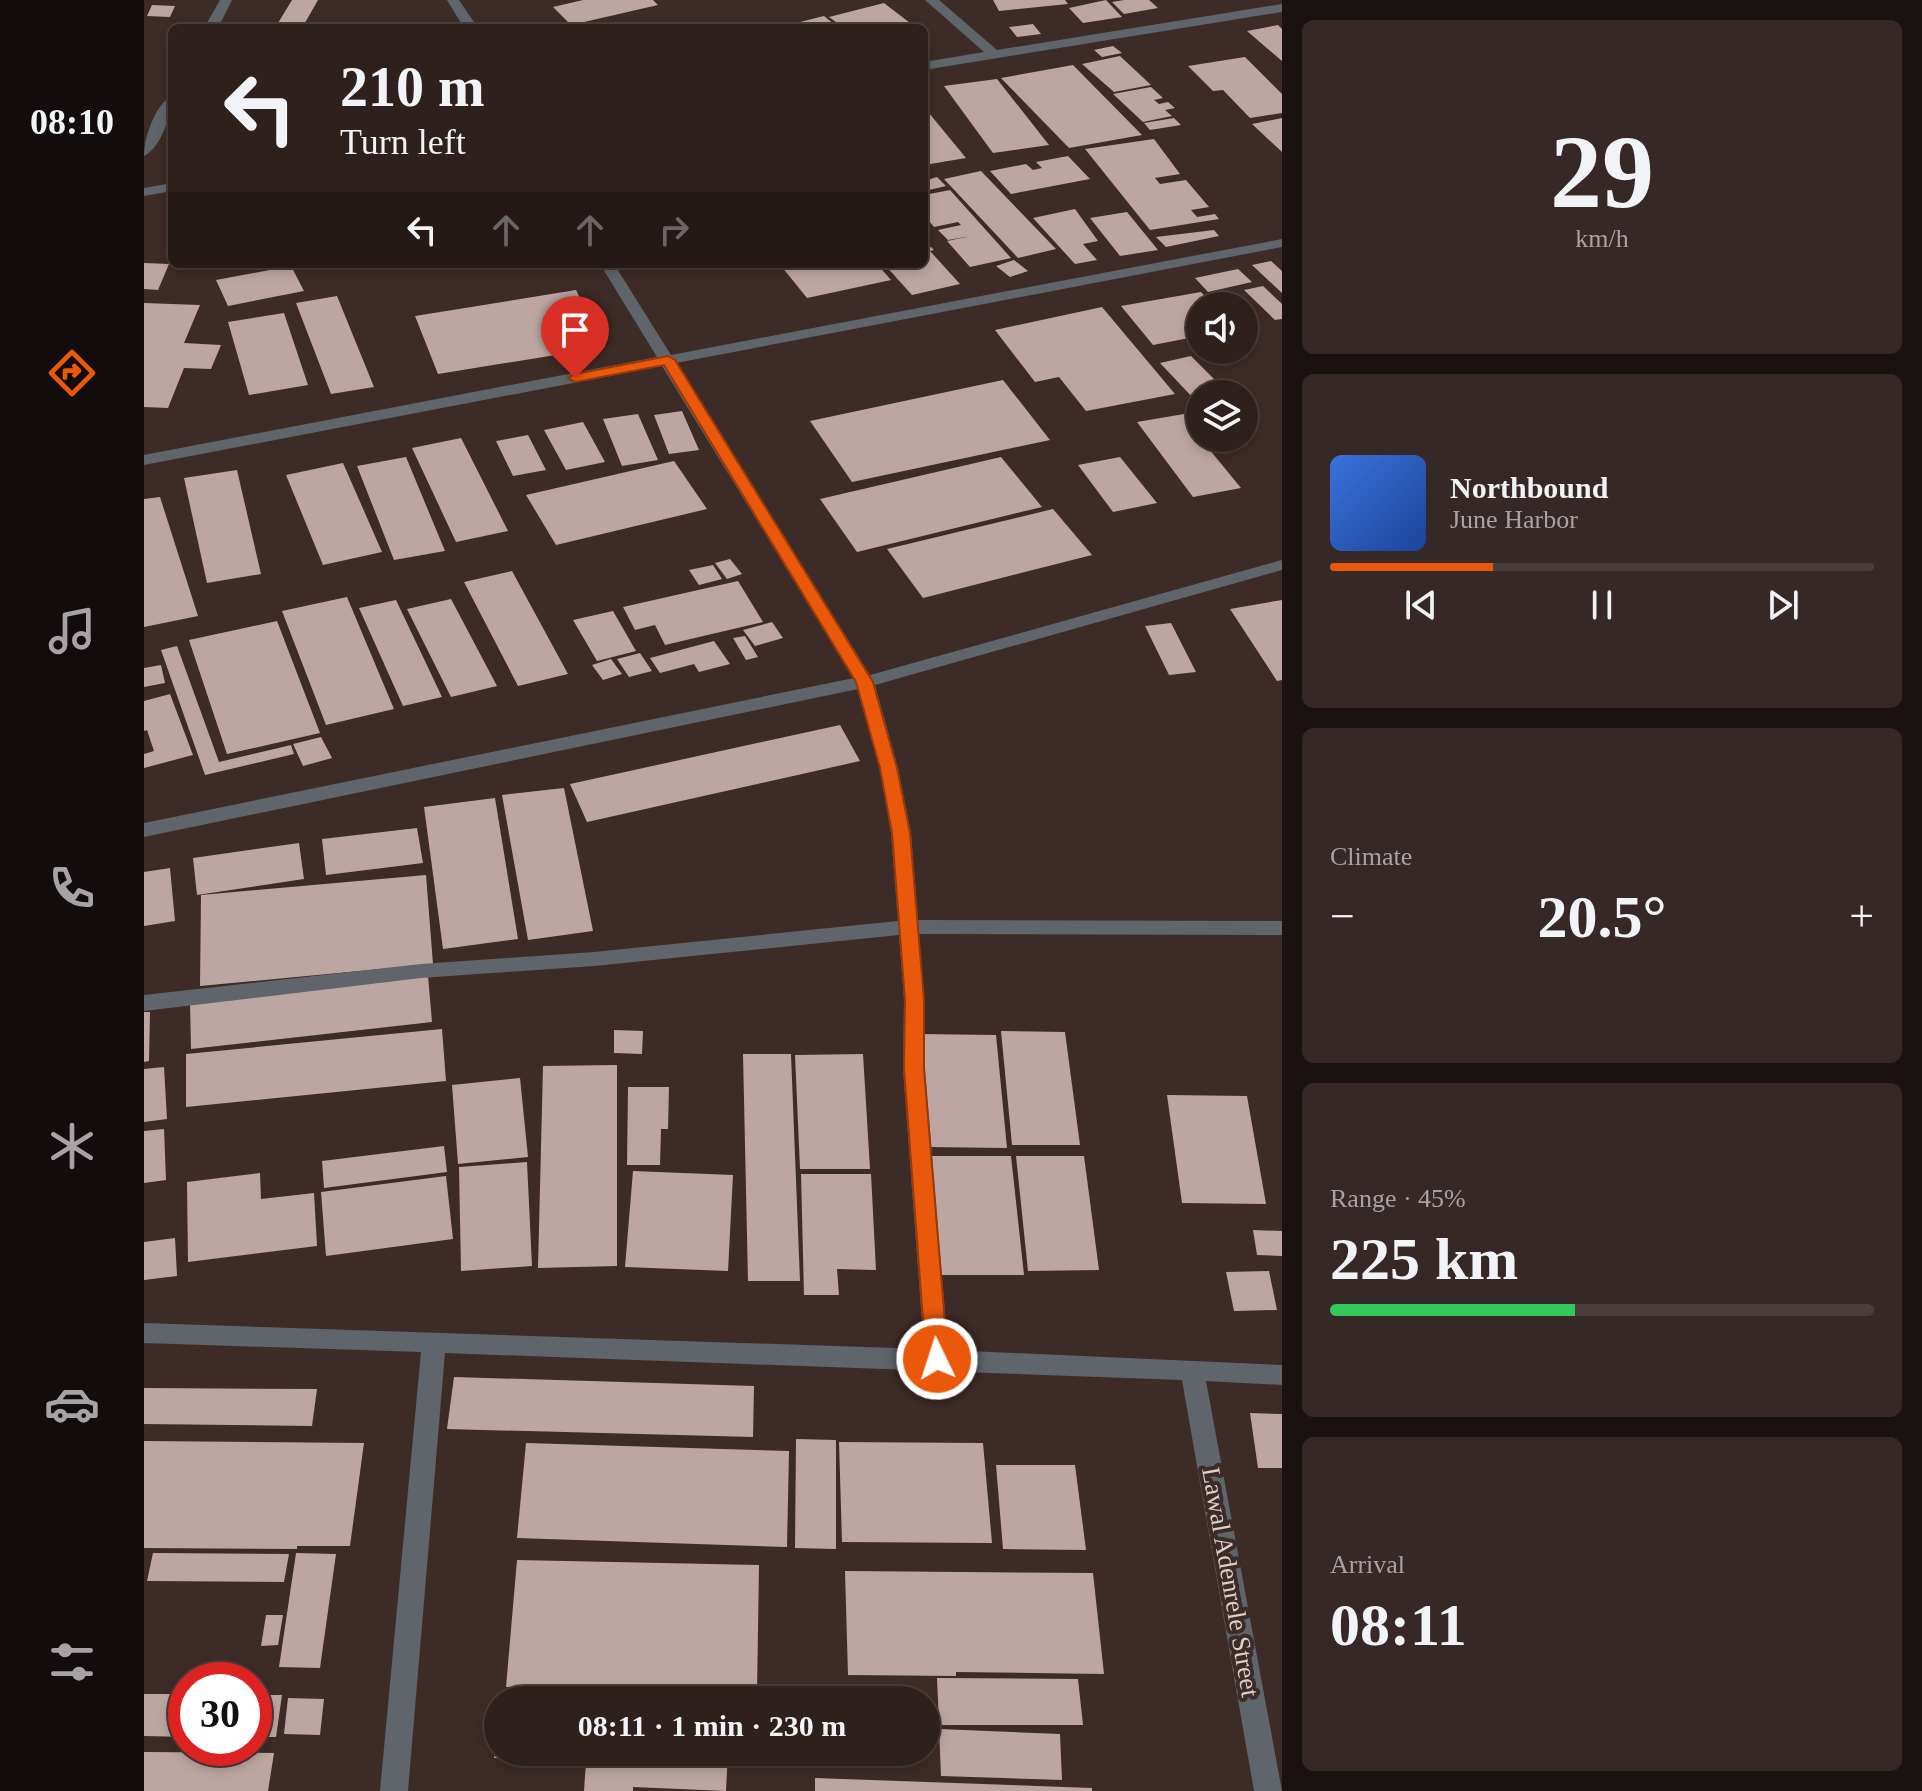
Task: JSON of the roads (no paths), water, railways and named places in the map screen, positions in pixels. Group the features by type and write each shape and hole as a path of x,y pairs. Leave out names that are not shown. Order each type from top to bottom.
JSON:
{"street":[{"path":"213,24 226,0"},
{"path":"453,0 468,24"},
{"path":"931,0 995,55"},
{"path":"928,65 1282,8"},
{"path":"144,152 168,107"},
{"path":"144,192 168,188"},
{"path":"144,460 1282,243"},
{"path":"610,268 865,682 889,768 901,833 909,927 914,1069 937,1359"},
{"path":"144,830 865,682 1282,565"},
{"path":"144,1003 421,971 594,959 909,927 1282,928"},
{"path":"144,1333 937,1359 1282,1375"},
{"path":"394,1791 434,1342"},
{"name":"Lawal Adenrele Street","path":"1193,1373 1268,1791"}]}
